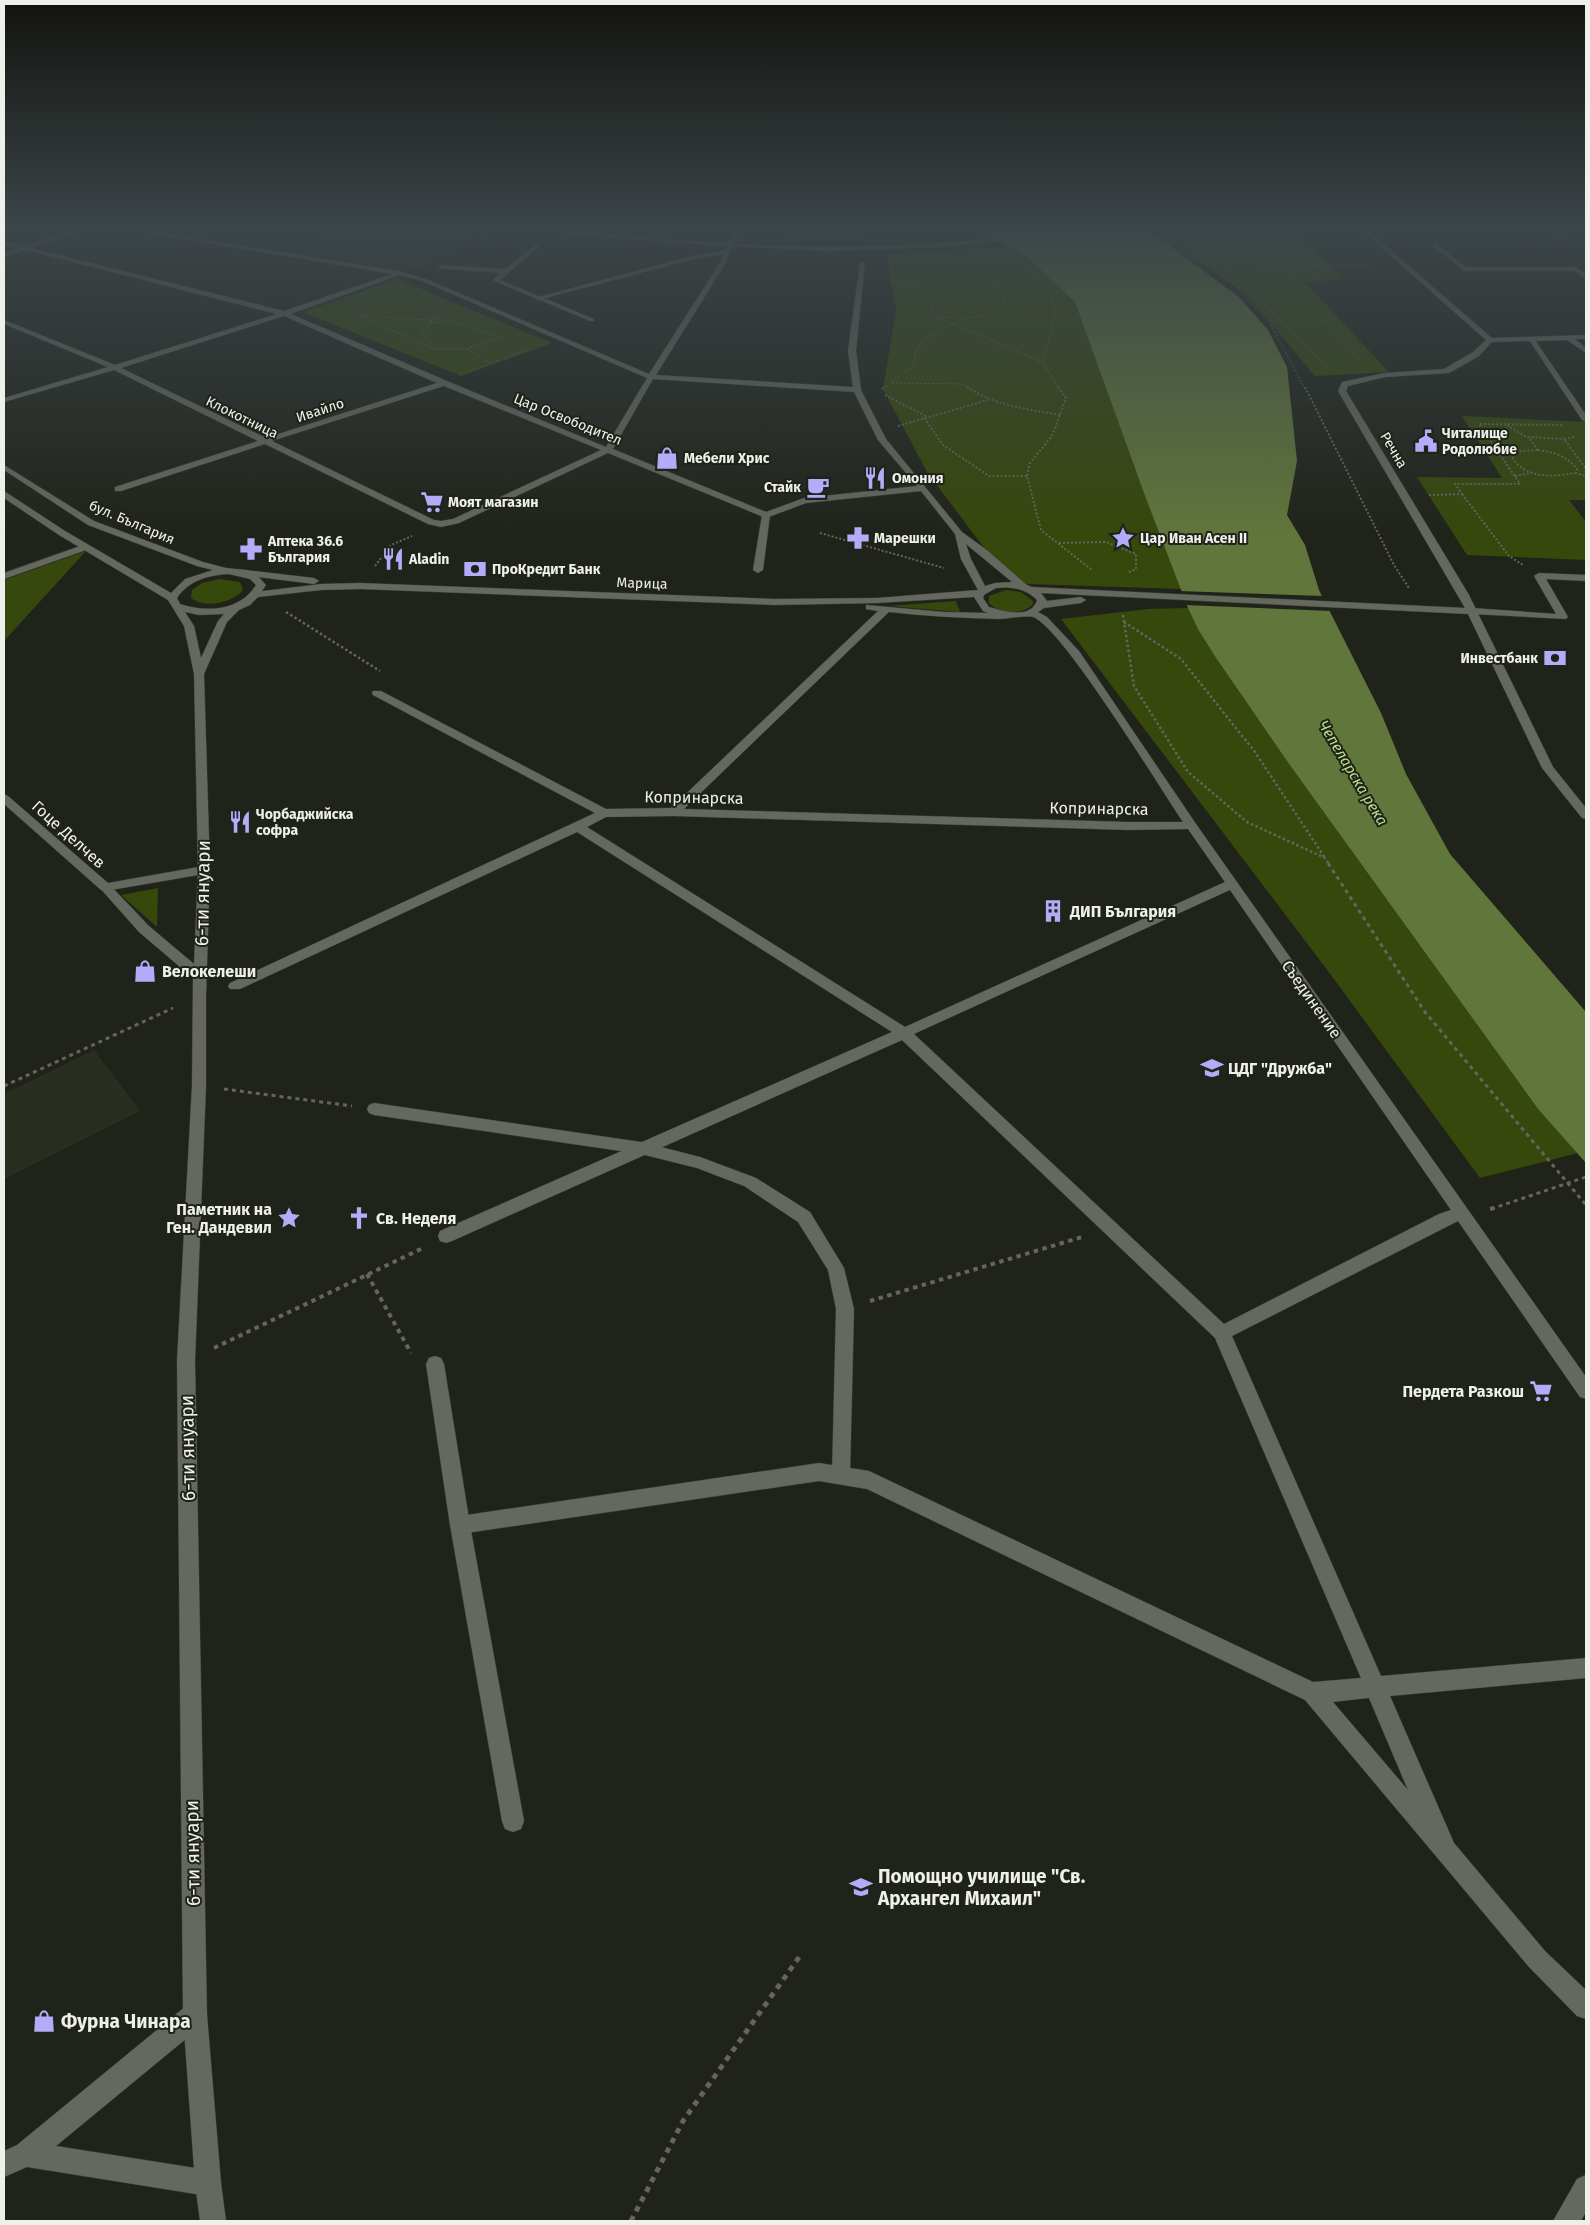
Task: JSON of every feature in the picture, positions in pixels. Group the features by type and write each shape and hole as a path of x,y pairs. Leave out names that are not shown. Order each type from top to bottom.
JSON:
{"street":[{"name":"Клокотница","path":"26,331 116,368 431,522 441,524"},
{"path":"4,400 116,368 233,331"},
{"name":"Цар Освободител","path":"325,331 444,383 766,515"},
{"path":"543,331 651,377 856,390"},
{"path":"441,524 456,521 608,450 680,331"},
{"path":"855,331 852,351 856,390 882,440 924,488 959,534 1042,600 1037,609"},
{"path":"1480,331 1490,340"},
{"path":"1568,337 1586,351"},
{"path":"1345,384 1376,377 1446,371 1476,354 1490,340 1586,337"},
{"path":"1531,338 1586,420"},
{"name":"Ивайло","path":"118,489 444,383"},
{"name":"Речна","path":"1345,384 1342,391 1406,496 1472,611 1548,768 1586,815"},
{"name":"бул. България","path":"4,467 91,523 200,564 230,571"},
{"path":"758,570 766,515 804,501 924,488"},
{"path":"4,494 188,610 203,612 220,611 237,606 258,594 321,587 360,586"},
{"path":"959,534 966,559 982,592"},
{"path":"4,576 86,547"},
{"path":"199,674 189,626 175,602 175,590 184,583 214,573 230,571 360,586"},
{"path":"245,573 257,578 261,586 258,594"},
{"path":"827,602 939,598 982,592 997,586 1122,595 1408,606 1562,617 1539,576 1586,578"},
{"name":"Марица","path":"360,586 774,602 827,602"},
{"path":"982,592 978,598 986,609 1005,615"},
{"path":"827,602 885,610 944,615 1015,616 1037,609 1122,595"},
{"path":"199,674 222,621 237,606"},
{"name":"Съединение","path":"1037,609 1075,652 1232,884 1586,1391"},
{"path":"674,812 885,610"},
{"name":"6-ти януари","path":"199,674 204,870 199,996 199,1085 186,1361 194,2016 213,2221"},
{"path":"377,693 604,813"},
{"name":"Гоце Делчев","path":"4,798 105,887 204,870"},
{"name":"Копринарска","path":"235,986 578,827 604,813 674,812 1128,826 1192,826"},
{"path":"578,827 904,1033 1222,1332 1445,1849"},
{"path":"446,1236 904,1033 1232,884"},
{"path":"105,887 144,929 200,976"},
{"path":"374,1110 641,1148 700,1163 750,1182 804,1217 836,1268 845,1309 841,1475"},
{"path":"1222,1332 1445,1219 1462,1213"},
{"path":"434,1364 460,1525 513,1821"},
{"path":"460,1525 818,1472 869,1480 1312,1693 1537,1959 1586,2007"},
{"path":"1312,1693 1586,1668"},
{"path":"15,2159 194,2016"},
{"path":"15,2159 208,2183"},
{"path":"1566,2221 1586,2188"}],"path":[{"path":"394,331 434,349 466,349 502,338"},
{"path":"423,331 422,332 434,349"},
{"path":"479,331 510,339"},
{"path":"939,331 921,339 915,350 913,366 878,391 926,416 925,419 943,445 988,476 1027,476"},
{"path":"970,331 1042,362 1052,380 1066,398 1052,436 1030,463 1027,476 1041,530 1122,595 1124,622 1134,686 1188,772 1247,822 1325,858"},
{"path":"1042,362 1053,331"},
{"path":"1274,331 1312,399 1394,565 1410,588"},
{"path":"1291,331 1345,384"},
{"path":"1335,331 1376,377"},
{"path":"463,374 535,347"},
{"path":"466,349 489,364"},
{"path":"891,383 962,384 989,400 1060,415"},
{"path":"877,431 989,400"},
{"path":"1509,556 1455,484 1520,484 1479,424 1568,425"},
{"path":"1506,424 1514,432 1530,439 1564,439 1579,436"},
{"path":"1530,439 1538,450"},
{"path":"1564,439 1586,469"},
{"path":"1532,473 1518,465 1512,457 1520,451 1538,450 1559,453 1574,465 1577,469 1575,473"},
{"path":"1564,456 1576,455"},
{"path":"1515,476 1532,473 1559,476 1575,473 1586,476"},
{"path":"1406,496 1462,494"},
{"path":"375,566 391,545 441,524"},
{"path":"820,533 945,568"},
{"path":"1058,543 1106,542 1136,554 1136,569 1106,582"},
{"path":"284,591 286,613 400,683 377,693"},
{"path":"1124,622 1181,659 1255,752 1426,1012 1586,1205"},
{"path":"4,1086 199,996"},
{"path":"199,1085 374,1110"},
{"path":"1490,1208 1586,1177"},
{"path":"845,1309 1111,1228"},
{"path":"186,1361 446,1236"},
{"path":"367,1274 414,1359"},
{"path":"631,2221 683,2121 802,1953"}],"shaded area":[{"path":"349,331 523,331 552,343 461,376"},
{"path":"893,331 1086,331 1181,589 1027,584 994,561 927,472 883,389"},
{"path":"1277,331 1351,331 1389,372 1315,376"},
{"path":"1462,416 1586,422 1586,500 1569,500 1586,522 1586,560 1467,555 1417,477 1502,478"},
{"path":"86,551 4,641 4,580"},
{"path":"219,579 240,582 243,590 238,595 218,603 203,603 191,598 192,590 202,583"},
{"path":"1006,590 1021,592 1033,601 1033,604 1023,610 1011,612 993,607 989,603 989,596"},
{"path":"956,601 960,612 888,606"},
{"path":"1188,608 1216,658 1289,764 1538,1109 1578,1153 1480,1178 1325,967 1061,619 1148,609"},
{"path":"158,888 157,927 121,895"},
{"path":"94,1050 140,1111 4,1179 4,1094"}],"water":[{"name":"Чепеларска река","path":"1085,331 1268,331 1287,367 1297,461 1287,515 1305,545 1319,590 1381,713 1406,774 1450,854 1586,1012 1586,1163 1538,1109 1289,764 1216,658 1198,629 1188,608"}],"pier":[{"path":"1179,591 1324,596 1331,611 1184,605"}],"place":[{"name":"Читалище Родолюбие","path":"1426,441"},
{"name":"Мебели Хрис","path":"667,458"},
{"name":"Омония","path":"875,478"},
{"name":"Стайк","path":"818,487"},
{"name":"Моят магазин","path":"432,502"},
{"name":"Марешки","path":"858,538"},
{"name":"Цар Иван Асен II","path":"1123,538"},
{"name":"Аптека 36.6 България","path":"251,549"},
{"name":"Aladin","path":"393,559"},
{"name":"ПроКредит Банк","path":"475,569"},
{"name":"Инвестбанк","path":"1555,658"},
{"name":"Чорбаджийска софра","path":"240,822"},
{"name":"ДИП България","path":"1053,911"},
{"name":"Велокелеши","path":"145,971"},
{"name":"ЦДГ \"Дружба\"","path":"1212,1068"},
{"name":"Паметник на Ген. Дандевил","path":"289,1218"},
{"name":"Св. Неделя","path":"359,1218"},
{"name":"Пердета Разкош","path":"1541,1391"},
{"name":"Помощно училище \"Св. Архангел Михаил\"","path":"861,1887"},
{"name":"Фурна Чинара","path":"44,2021"}]}
